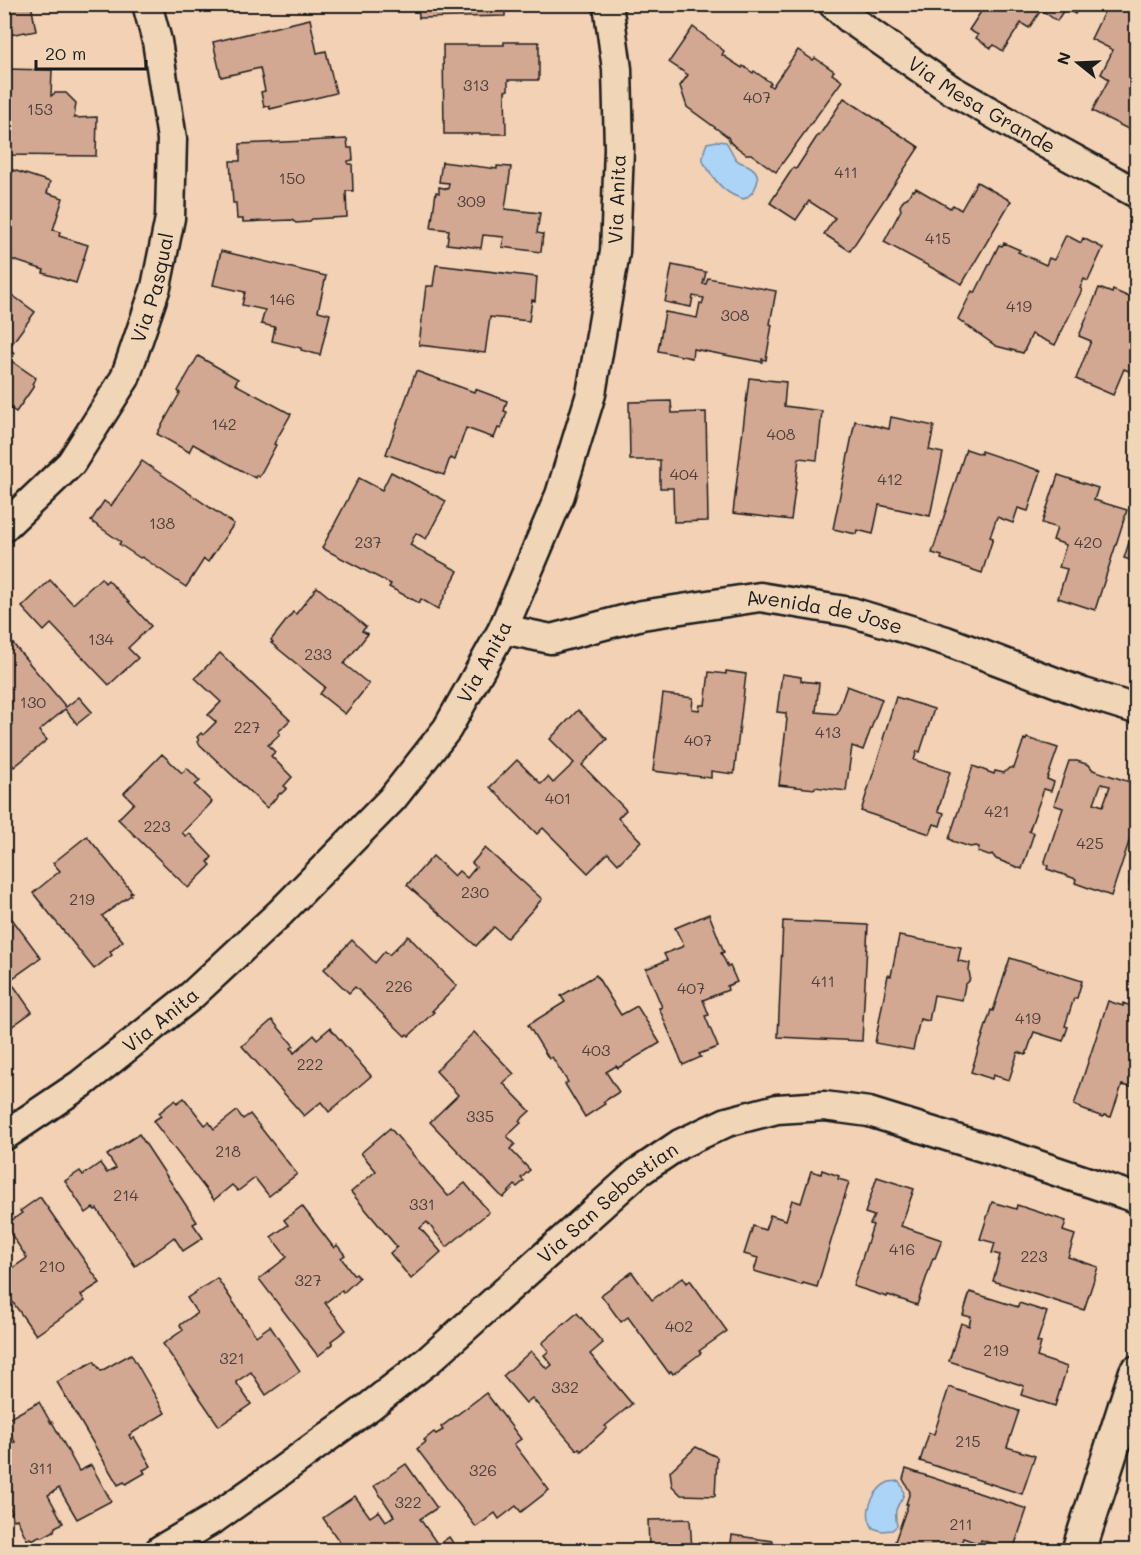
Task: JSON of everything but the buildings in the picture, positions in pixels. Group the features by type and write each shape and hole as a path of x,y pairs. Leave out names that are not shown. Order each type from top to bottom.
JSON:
{"street":[{"name":"Via Pasqual","path":"4,527 71,463 125,378 156,287 170,218 172,140 157,42 147,4"},
{"name":"Via Anita","path":"4,1136 81,1084 191,996 352,840 392,799 447,729 502,629 560,495 591,394 615,252 619,149 618,92 608,4"},
{"name":"Via Mesa Grande","path":"833,4 850,19 950,89 1137,193"},
{"name":"Avenida de Jose","path":"502,629 551,639 642,615 760,597 851,612 946,641 1084,693 1137,709"},
{"name":"Via San Sebastian","path":"160,1551 215,1518 273,1477 421,1366 637,1173 680,1144 727,1122 777,1109 824,1106 870,1112 1137,1198"},
{"path":"1079,1551 1137,1373"}],"water":[{"path":"726,142 737,160 749,166 757,174 755,188 744,199 732,195 723,188 703,162 707,143"},
{"path":"899,1481 904,1494 896,1510 897,1526 892,1530 882,1531 873,1528 868,1514 873,1498 884,1484"}]}
